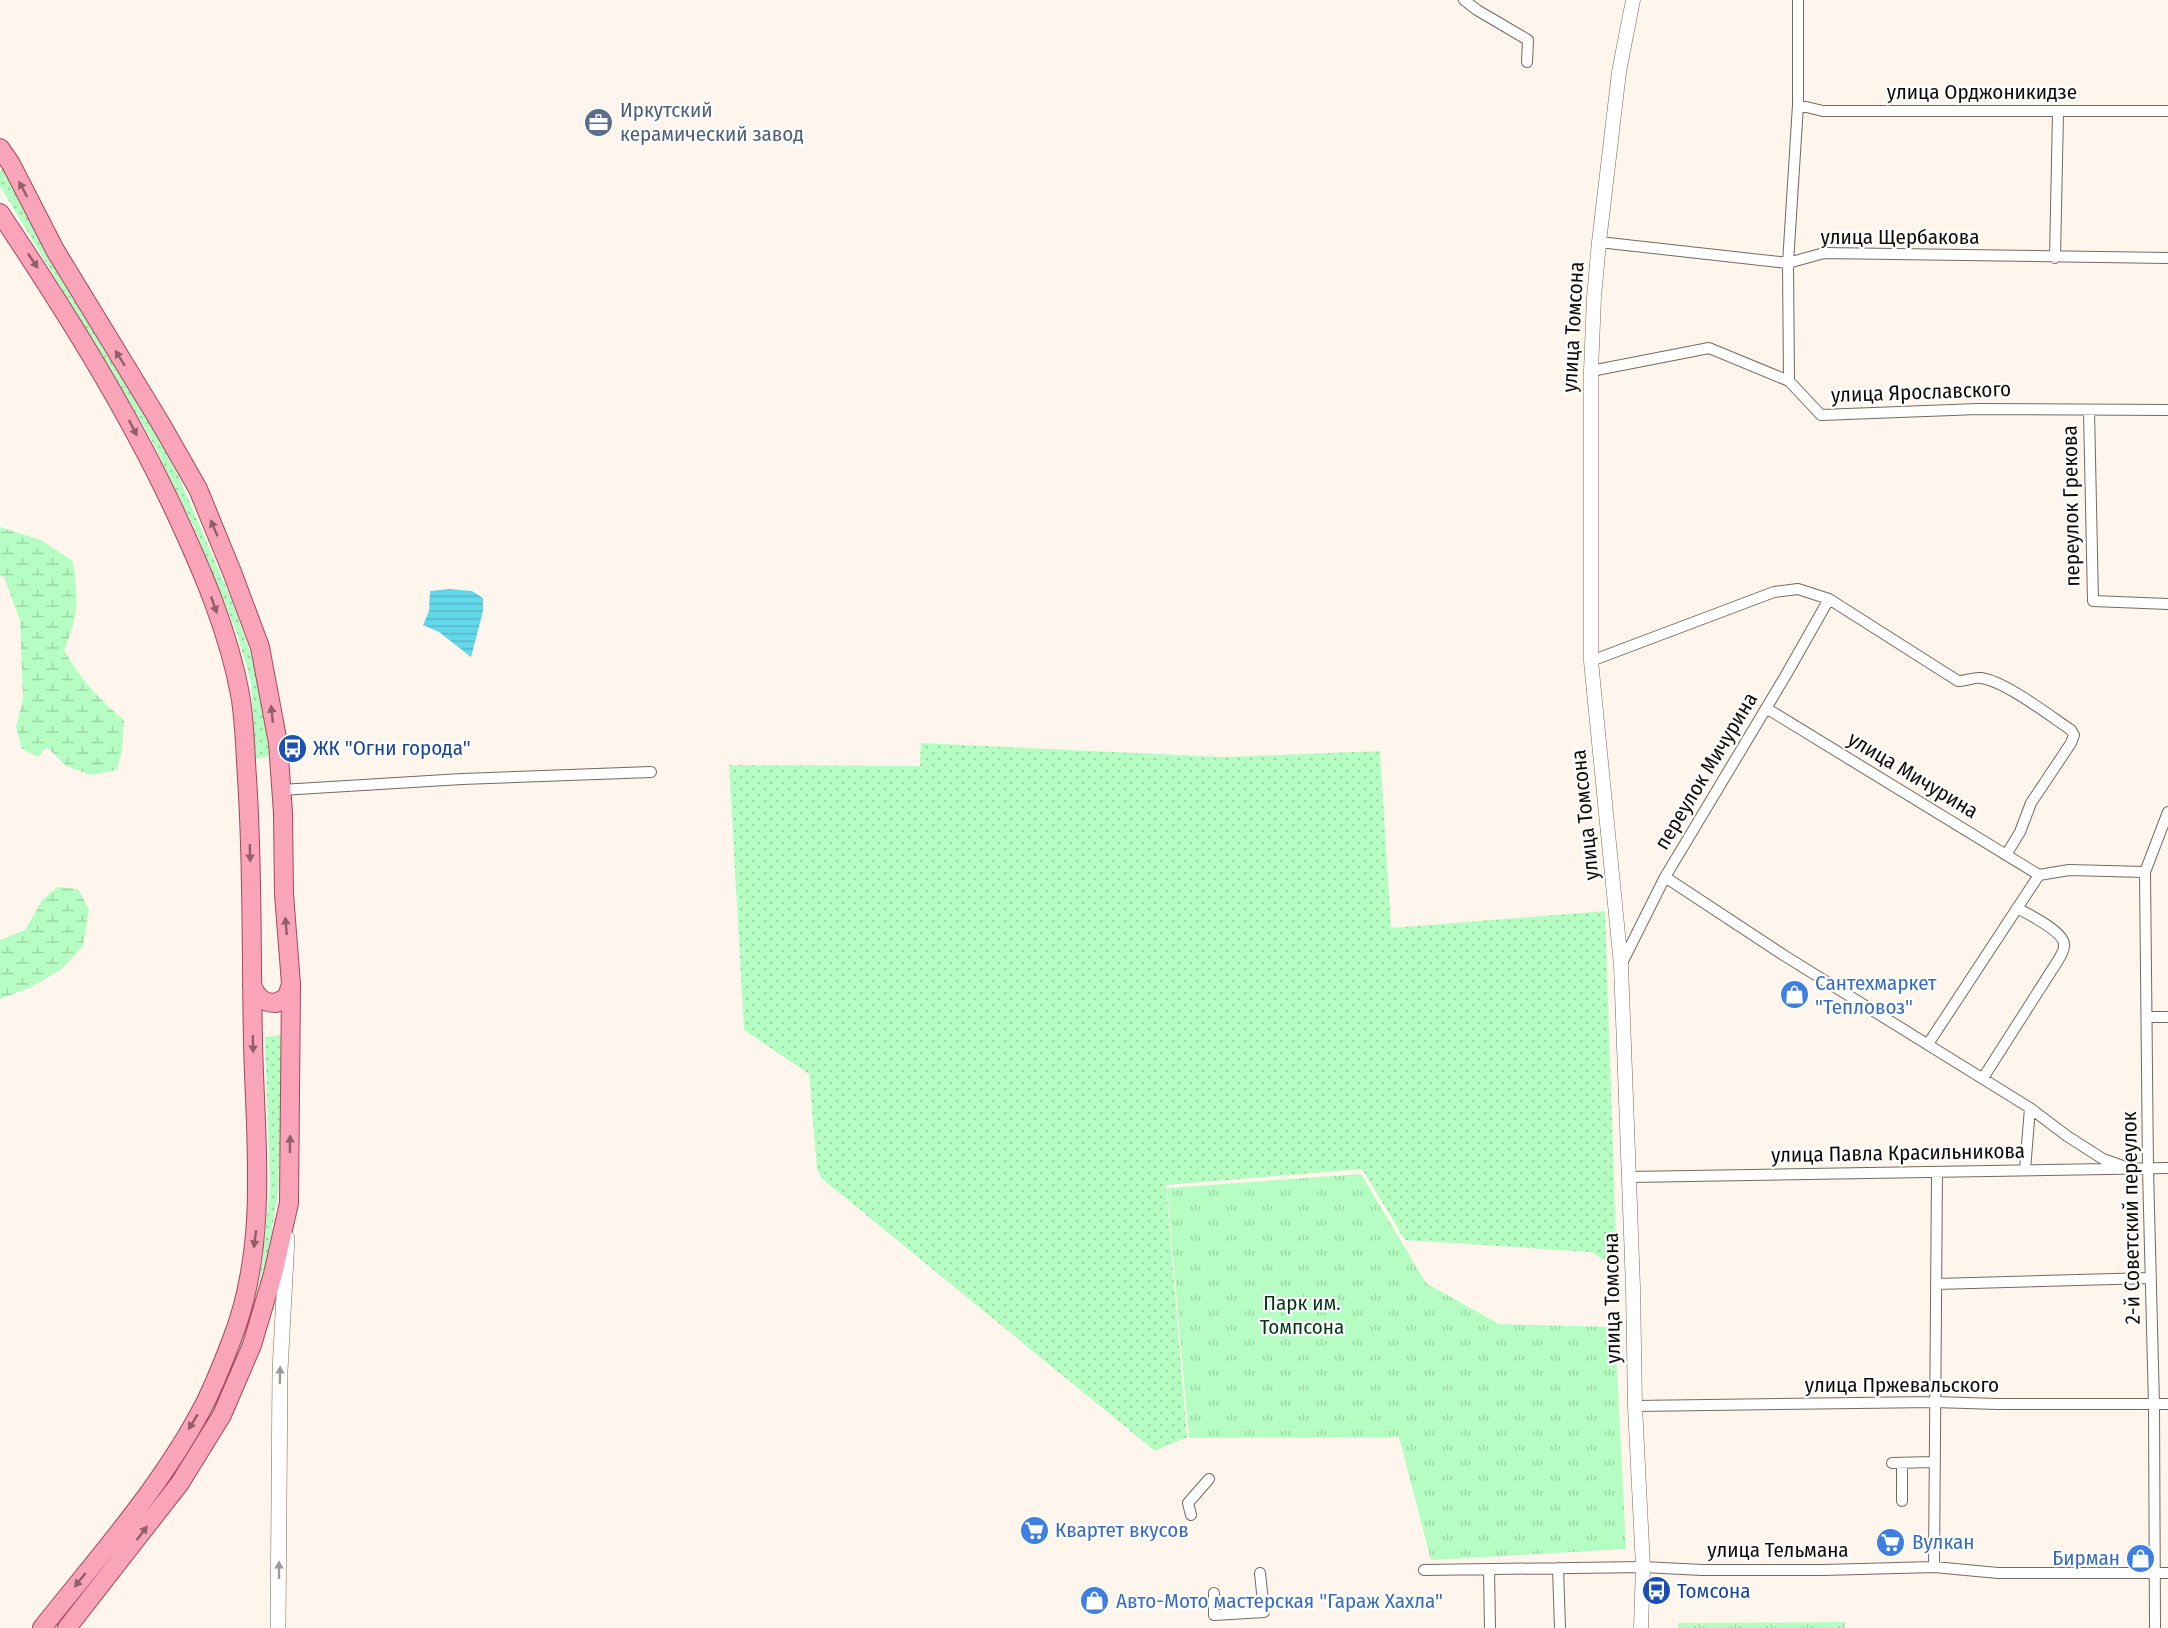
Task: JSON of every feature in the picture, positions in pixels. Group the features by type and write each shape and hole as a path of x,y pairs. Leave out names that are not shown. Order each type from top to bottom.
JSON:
{"main road":[{"path":"0,148 56,250 198,489 260,647 278,743 283,813 284,894 291,984 289,1203 280,1371 278,1628"},
{"path":"0,213 53,292 126,415 200,565 230,649 237,682 243,722 250,819 257,1216 251,1272 234,1335 205,1403 164,1471 42,1628"},
{"path":"250,819 254,796 264,785 269,785 274,789 283,813"},
{"path":"252,985 261,1000 276,1003 287,997 291,984"},
{"path":"67,1628 180,1483 222,1415 252,1345 273,1274 289,1203"}],"street":[{"path":"1464,0 1528,40 1527,62"},
{"name":"улица Томсона","path":"1633,0 1619,72 1599,242 1591,371 1591,661 1621,965 1635,1406 1643,1567 1641,1628"},
{"path":"1789,381 1788,263 1798,105 1798,0"},
{"name":"улица Орджоникидзе","path":"1798,105 1824,111 2168,111"},
{"path":"2055,258 2058,112"},
{"name":"улица Щербакова","path":"1599,242 1788,263 1824,253 2168,258"},
{"name":"улица Ярославского","path":"1591,371 1709,348 1789,381 1821,415 1978,409 2168,410"},
{"name":"переулок Грекова","path":"2089,410 2093,601 2168,604"},
{"path":"1591,661 1774,592 1798,589 1829,599 1958,681 1978,677 1996,682 2071,730 2074,735 2071,743 2031,803 2020,832 2006,855"},
{"name":"переулок Мичурина","path":"1621,965 1665,877 1829,599"},
{"name":"улица Мичурина","path":"1766,708 2039,874"},
{"path":"281,790 462,778 651,772"},
{"name":"2-й Советский переулок","path":"2155,1628 2154,1405 2148,1169 2145,872 2168,812"},
{"path":"1928,1044 2039,874 2069,870 2145,872"},
{"path":"1665,877 1785,956 2030,1108 2103,1159 2131,1169"},
{"path":"1983,1078 2058,962 2064,948 2063,939 2057,933 2017,908"},
{"path":"2147,1017 2168,1017"},
{"path":"2025,1170 2030,1108"},
{"name":"улица Павла Красильникова","path":"1629,1177 2168,1168"},
{"path":"1934,1567 1936,1172"},
{"path":"1936,1284 2151,1278"},
{"name":"улица Пржевальского","path":"1635,1406 1934,1402 2168,1404"},
{"path":"1902,1501 1897,1463 1934,1462"},
{"path":"1191,1515 1188,1503 1209,1479"},
{"name":"улица Тельмана","path":"1424,1570 1643,1567 1801,1570 1934,1567 1998,1573 2168,1573"},
{"path":"1558,1568 1560,1628"},
{"path":"1489,1569 1490,1628"},
{"path":"1214,1593 1214,1615 1264,1612 1260,1573"}],"green space":[{"path":"5,167 179,477 232,601 258,674 270,756 255,759 251,682 237,634 195,530 149,435 0,186 0,170"},
{"path":"0,527 41,540 73,561 76,586 75,616 64,650 91,688 124,720 122,750 117,770 91,775 66,766 47,747 38,757 22,749 16,727 23,699 20,621 4,577 0,576"},
{"path":"921,743 1223,757 1380,751 1391,928 1605,911 1617,1268 1591,1252 1405,1240 1362,1169 1166,1185 1187,1437 1155,1451 821,1178 817,1169 809,1074 744,1030 729,765 920,766"},
{"path":"57,887 78,889 89,910 83,946 61,970 29,988 0,999 0,940 25,930 43,899"},
{"path":"283,1035 278,1193 261,1294 219,1404 163,1494 59,1628 55,1628 145,1507 203,1421 235,1358 259,1284 270,1189 265,1037"},
{"name":"Парк им. Томпсона","path":"1361,1174 1426,1283 1499,1324 1615,1327 1626,1549 1431,1560 1399,1437 1189,1438 1167,1188"},
{"path":"1846,1622 1844,1628 1678,1628 1678,1623"}],"water":[{"path":"449,589 472,591 483,598 483,611 471,657 439,632 423,625 429,611 430,591"}],"place":[{"name":"Иркутский керамический завод","path":"599,122"},
{"name":"ЖК \"Огни города\"","path":"292,748"},
{"name":"Сантехмаркет \"Тепловоз\"","path":"1794,995"},
{"name":"Квартет вкусов","path":"1034,1530"},
{"name":"Вулкан","path":"1891,1542"},
{"name":"Бирман","path":"2141,1558"},
{"name":"Томсона","path":"1656,1591"},
{"name":"Авто-Мото мастерская \"Гараж Хахла\"","path":"1095,1601"}]}
